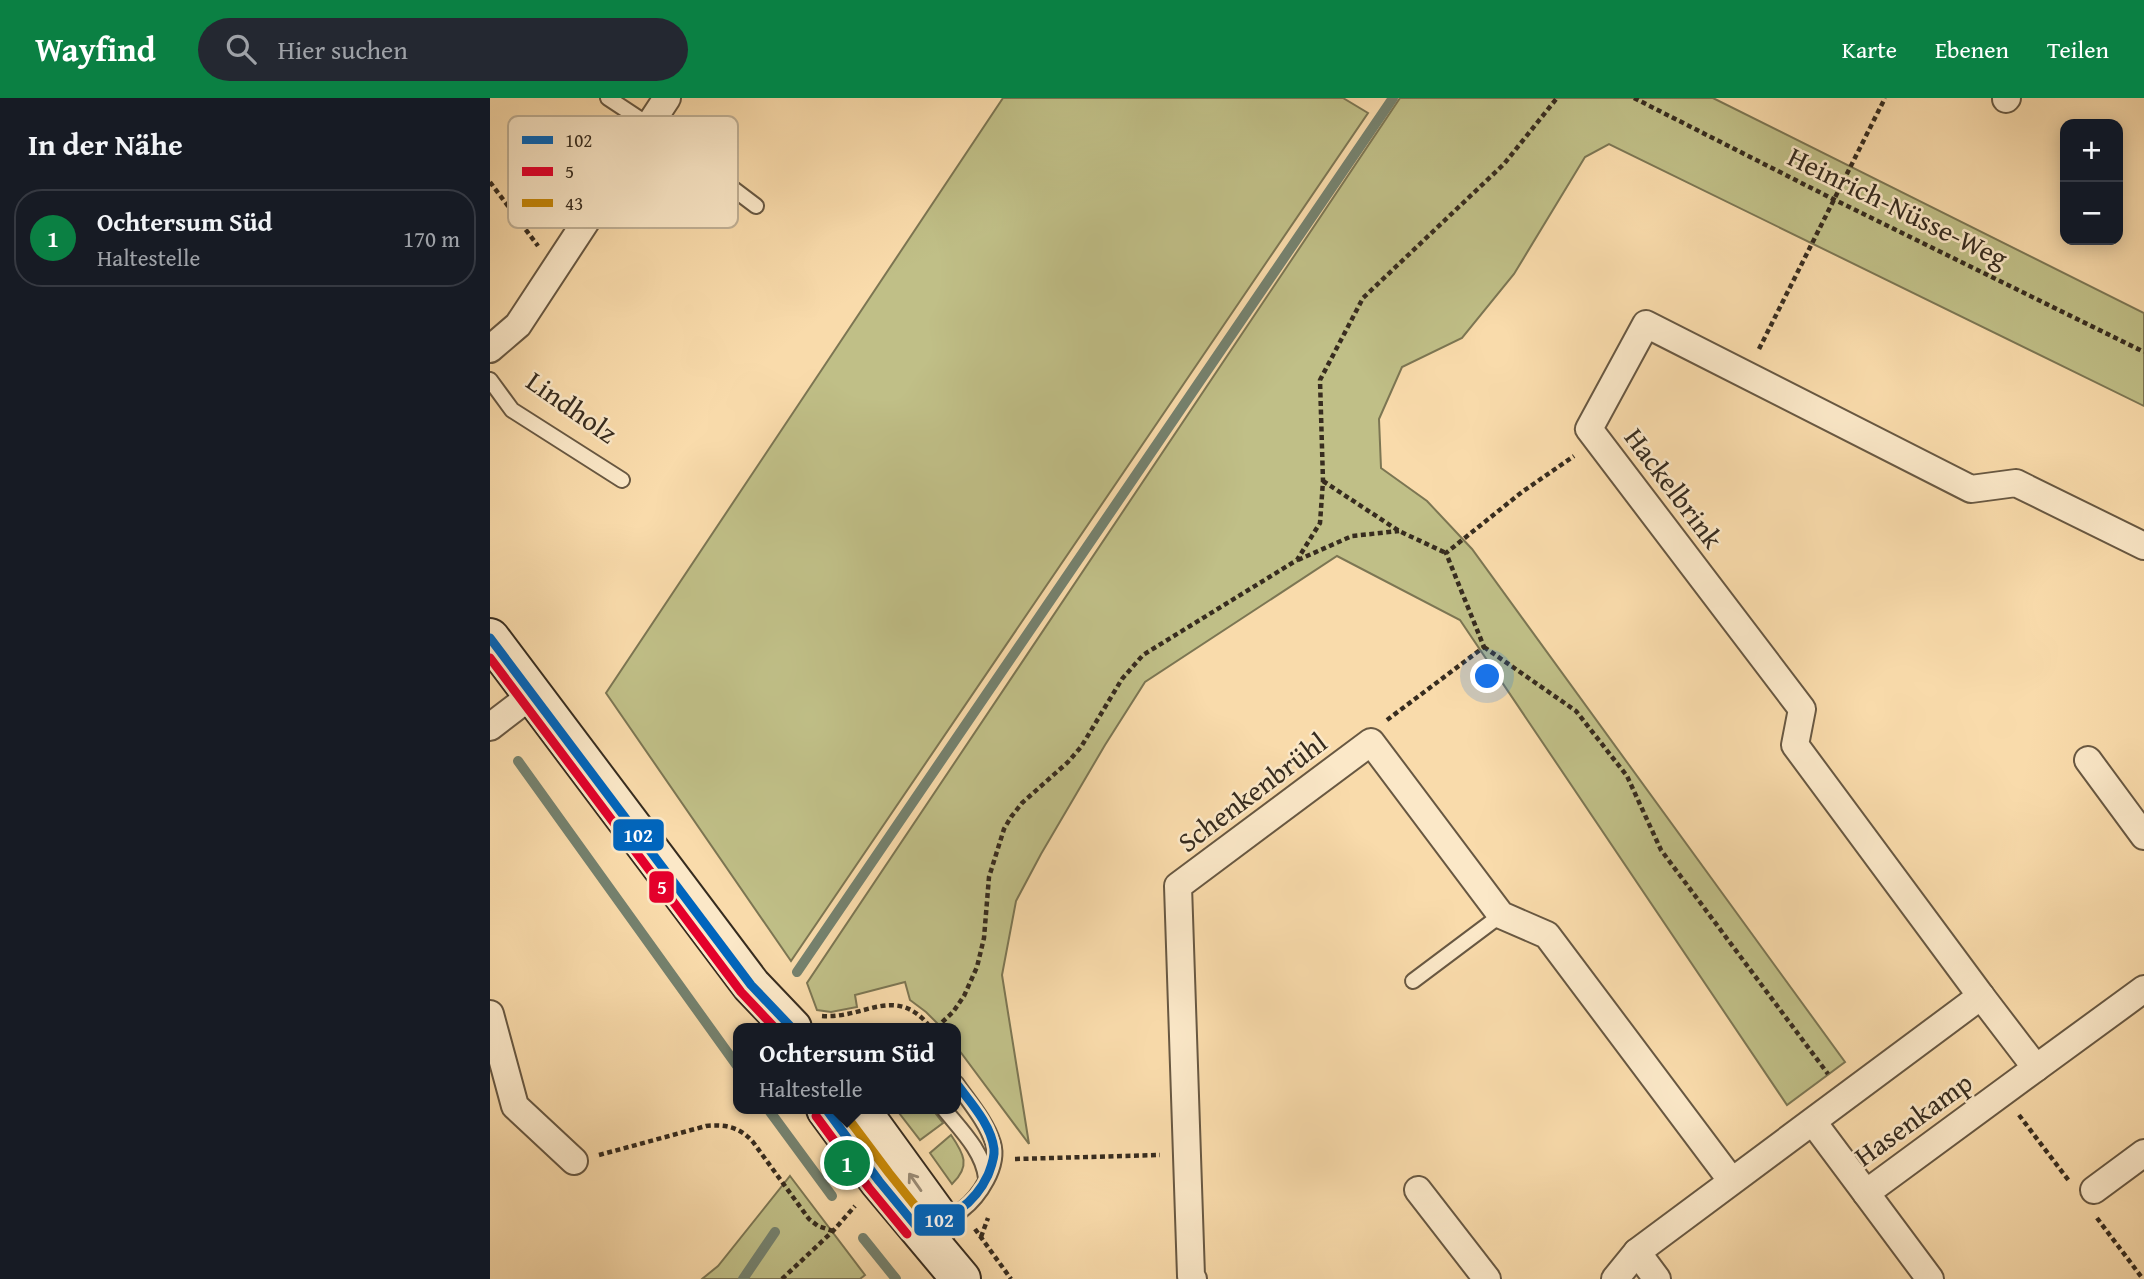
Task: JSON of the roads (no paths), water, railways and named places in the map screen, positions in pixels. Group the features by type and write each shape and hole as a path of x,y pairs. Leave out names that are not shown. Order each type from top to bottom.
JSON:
{"main road":[{"path":"490,638 751,985 772,1023"},
{"path":"751,985 806,1022"},
{"path":"830,1114 873,1172 929,1224 981,1279"},
{"path":"863,1114 961,1279"}],"street":[{"path":"655,116 667,98"},
{"path":"490,349 518,325 582,228"},
{"name":"Hackelbrink","path":"1981,996 1795,745 1802,709 1589,429 1646,324 1971,489 2016,483 2144,546"},
{"path":"490,727 533,695"},
{"name":"Schenkenbrühl","path":"1193,1279 1178,886 1371,742 1501,915 1547,935 1731,1180"},
{"path":"2088,760 2144,836"},
{"name":"Hasenkamp","path":"1813,1122 1866,1194 2144,989"},
{"path":"1981,996 2036,1068"},
{"name":"Hasenkamp","path":"1615,1279 1637,1252 1981,996"},
{"path":"490,1014 515,1107 574,1161"},
{"path":"2094,1190 2144,1153"},
{"path":"1418,1190 1487,1279"},
{"path":"1866,1194 1930,1279"},
{"path":"1637,1252 1657,1279"}],"lane":[{"path":"608,98 635,116"},
{"path":"738,192 756,206"},
{"name":"Lindholz","path":"490,380 512,410 622,480"},
{"path":"1413,981 1501,915"},
{"path":"929,1224 963,1210 971,1202 986,1179 994,1158 994,1146 977,1113 961,1090"},
{"path":"948,1114 977,1153 984,1166 986,1179"}],"waterway":[{"path":"797,972 1393,98"},
{"path":"518,761 733,1060"},
{"path":"772,1114 832,1196"},
{"path":"743,1279 775,1232"},
{"path":"863,1238 896,1279"}],"place":[{"name":"Ochtersum Süd","path":"847,1163"}]}
